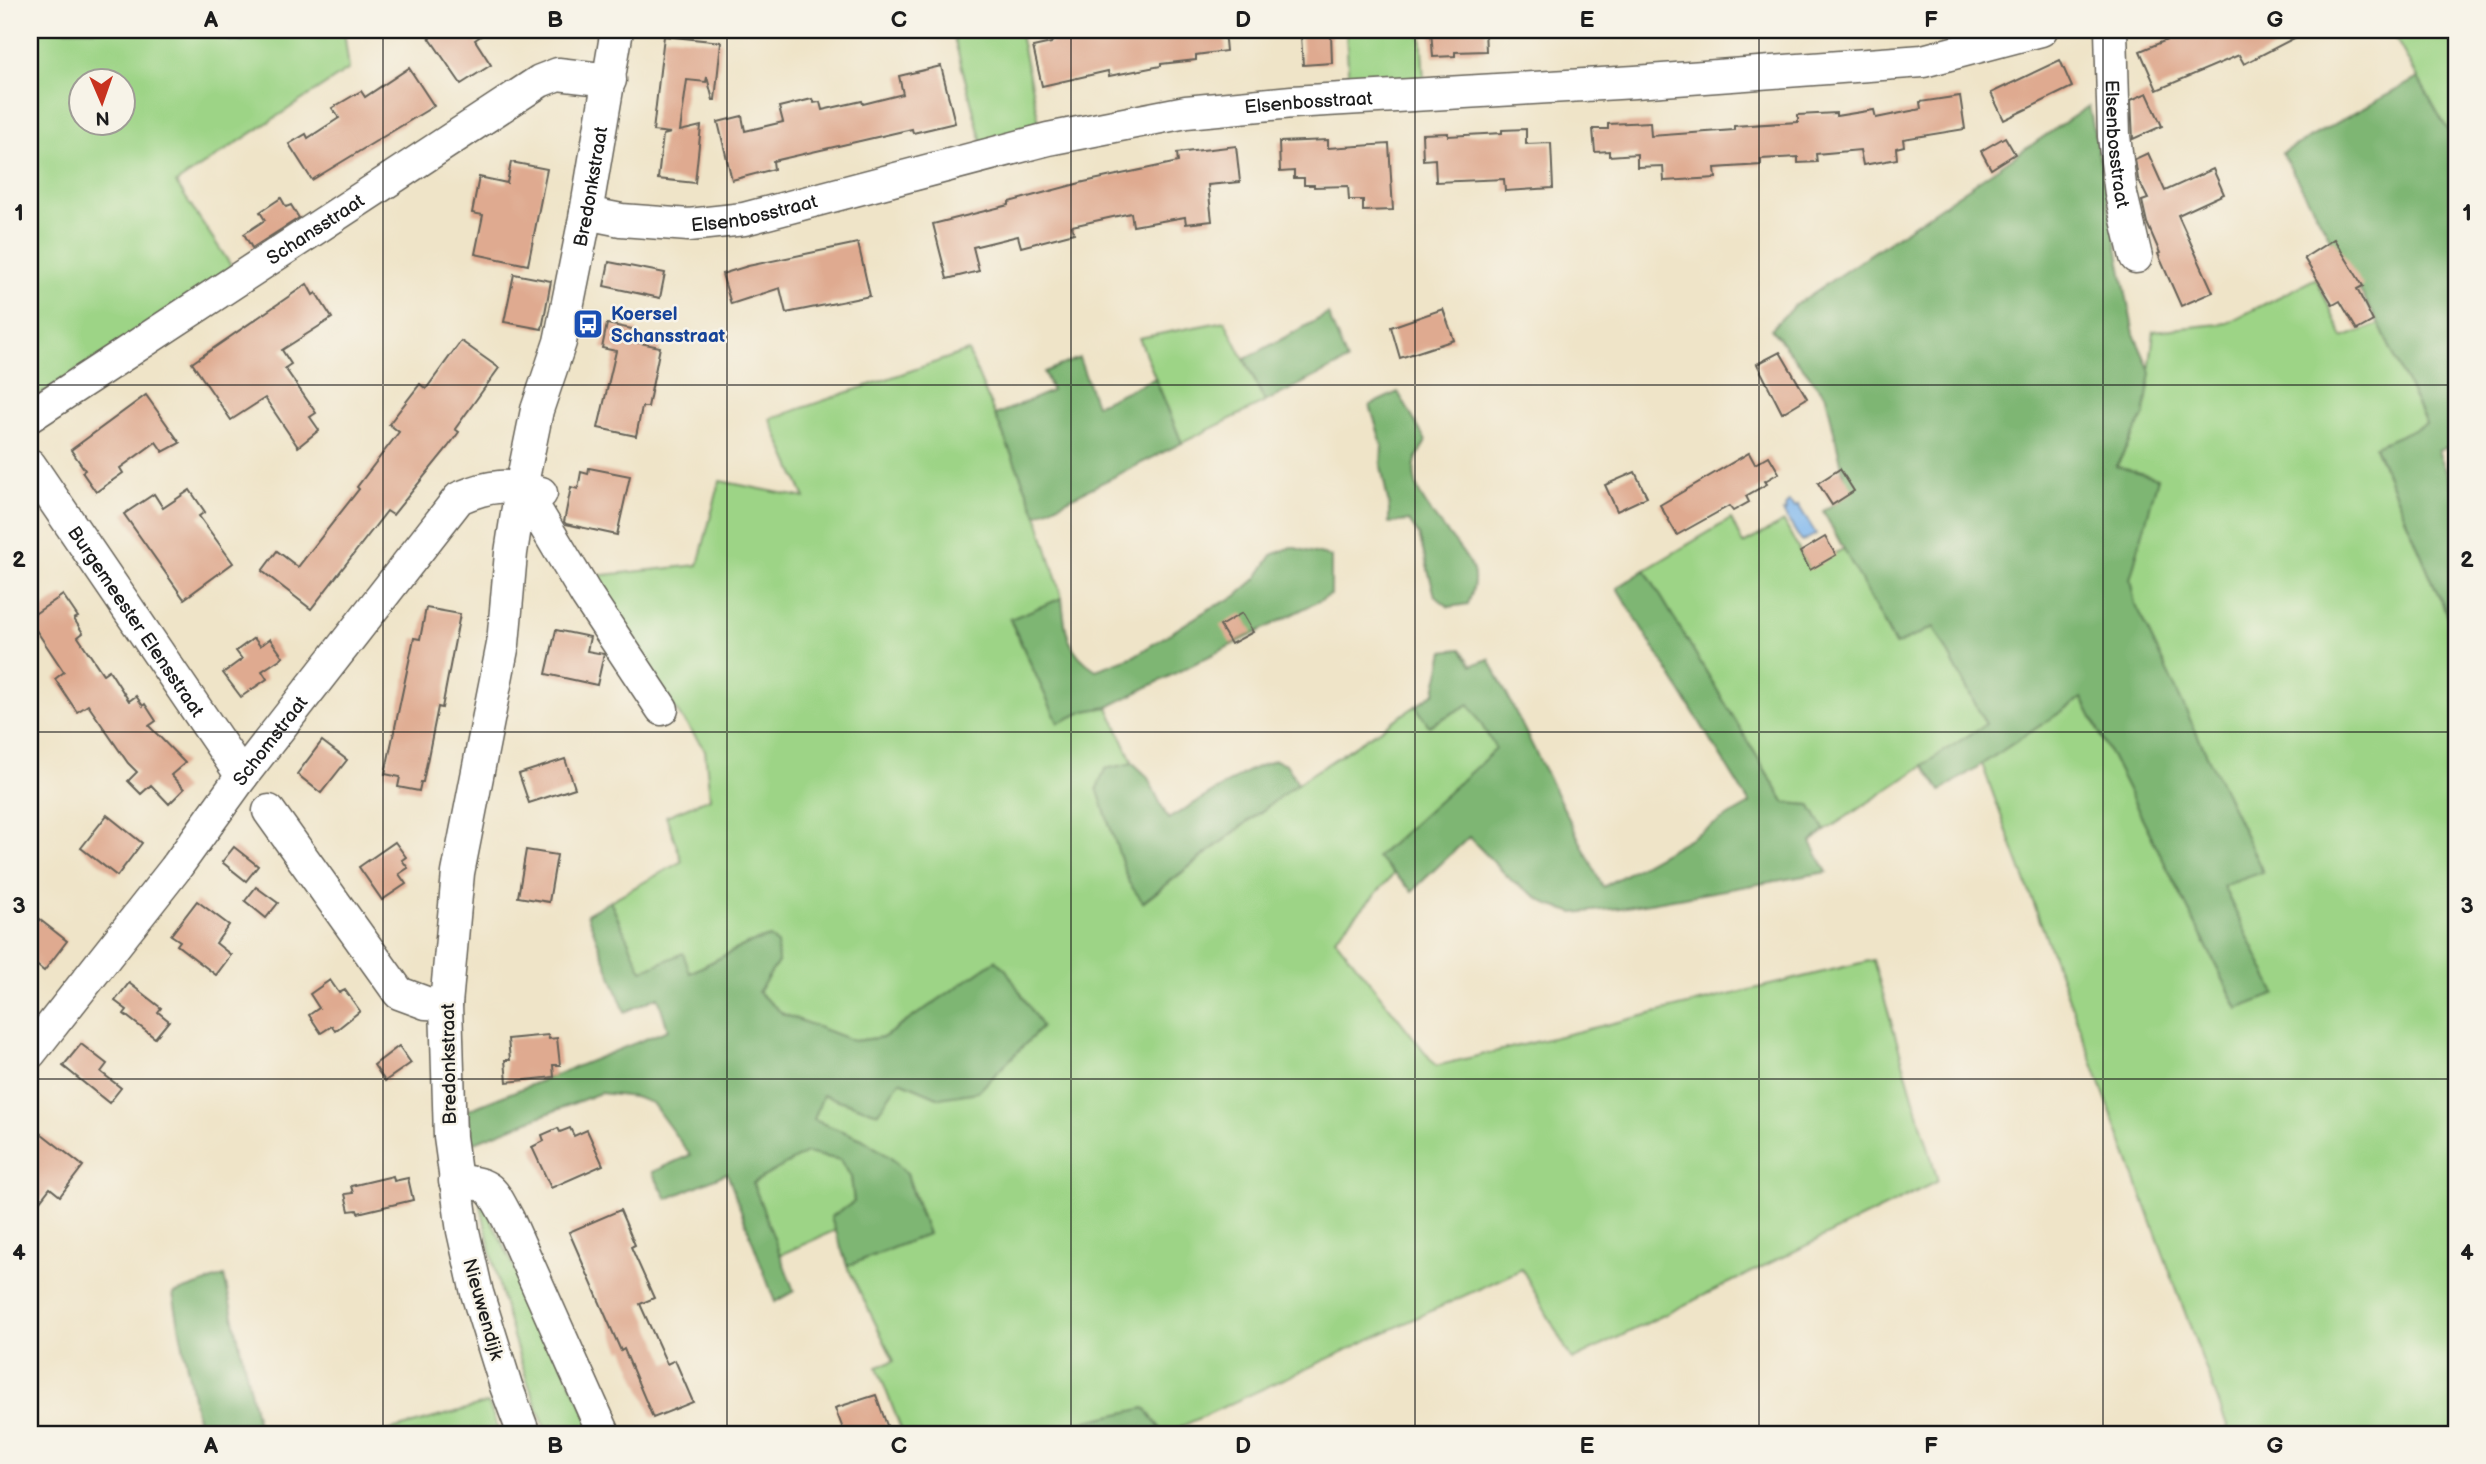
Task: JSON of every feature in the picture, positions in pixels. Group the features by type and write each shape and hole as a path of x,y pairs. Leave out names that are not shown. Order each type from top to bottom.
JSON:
{"street":[{"name":"Bredonkstraat","path":"455,1181 447,1080 446,1004 458,873 503,644 511,553 534,498 557,412 560,342 586,213 617,30"},
{"name":"Elsenbosstraat","path":"586,213 621,220 689,225 744,219 1048,139 1186,112 1292,102 1635,82 1923,61 2041,30"},
{"name":"Elsenbosstraat","path":"2110,30 2114,136 2122,194 2136,257"},
{"name":"Schansstraat","path":"30,416 540,81 558,74 610,80"},
{"name":"Burgemeester Elensstraat","path":"30,465 242,776"},
{"name":"Schomstraat","path":"30,1053 459,498 485,487 534,498"},
{"path":"534,498 587,596 662,709"},
{"path":"269,811 398,993 426,1003 446,1004"},
{"path":"455,1181 478,1182 494,1193 604,1434"},
{"name":"Nieuwendijk","path":"455,1181 477,1293 506,1387 524,1434"}],"green space":[{"path":"30,30 344,30 349,69 176,183 234,270 30,401"},
{"path":"952,30 1019,30 1041,131 982,143"},
{"path":"1346,30 1421,30 1424,82 1349,87"},
{"path":"2391,30 2456,30 2456,145"},
{"path":"2418,78 2456,145 2456,443 2438,451 2456,495 2456,636 2375,446 2426,424 2379,324 2282,153"},
{"path":"2089,106 2134,334 2151,373 2144,416 2116,466 2158,478 2130,579 2135,604 2263,872 2223,886 2276,994 2238,1009 2082,698 1941,791 1923,765 1986,724 1934,627 1896,645 1823,511 1848,494 1826,396 1771,329 1794,306"},
{"path":"2316,278 2343,338 2379,324 2426,424 2375,447 2456,636 2456,1434 2230,1434 1982,764 2082,698 2238,1009 2223,885 2262,872 2135,604 2130,579 2157,479 2116,467 2144,416 2154,331 2227,323"},
{"path":"1328,314 1347,361 1265,402 1245,359"},
{"path":"1225,321 1265,402 1182,443 1139,338"},
{"path":"968,351 1037,515 1062,598 1010,620 1058,722 1084,711 1108,707 1133,763 1105,769 1144,902 1298,783 1416,706 1429,726 1469,704 1497,749 1377,857 1394,874 1335,938 1436,1066 1873,960 1938,1181 1572,1360 1522,1269 1165,1434 1145,1408 1028,1434 903,1434 877,1367 894,1361 847,1266 928,1234 907,1174 891,1158 862,1139 813,1120 823,1094 900,1081 940,1098 995,961 884,1037 854,1041 783,1014 758,992 778,962 747,944 690,973 642,972 610,901 682,861 666,816 710,798 705,750 674,707 593,576 698,565 720,481 805,498 770,419"},
{"path":"1079,358 1096,405 1155,378 1182,443 1037,515 995,415 1052,391 1044,372"},
{"path":"1398,392 1426,441 1416,460 1414,475 1418,489 1434,517 1472,568 1473,586 1468,604 1449,607 1435,596 1419,535 1409,521 1389,523 1389,506 1381,466 1382,445 1370,405"},
{"path":"1731,519 1743,544 1784,522 1808,567 1845,548 1895,645 1934,627 1986,724 1825,831 1810,805 1785,803 1645,570"},
{"path":"1291,547 1331,557 1331,595 1108,707 1085,711 1058,723 1010,619 1062,598 1069,639 1078,655 1096,670 1134,656 1209,609 1235,597 1256,579 1272,555"},
{"path":"1645,570 1785,803 1810,805 1825,831 1811,842 1827,872 1621,908 1574,913 1549,905 1511,880 1469,837 1412,891 1377,857 1496,749 1469,704 1429,726 1416,706 1435,692 1444,651 1461,649 1472,665 1489,659 1603,887 1750,804 1617,588"},
{"path":"1275,760 1286,764 1298,783 1143,902 1129,883 1097,788 1105,769 1133,763 1147,776 1168,819 1250,770"},
{"path":"610,901 642,971 683,953 690,973 747,944 770,937 777,944 778,962 758,992 783,1014 854,1041 884,1037 995,961 1005,968 1042,1027 978,1092 940,1098 900,1081 878,1113 823,1095 814,1120 862,1139 891,1158 907,1174 928,1234 847,1266 831,1217 854,1202 851,1177 841,1160 806,1153 753,1183 794,1291 775,1302 727,1173 667,1199 652,1172 690,1155 652,1103 634,1097 600,1093 472,1143 468,1110 668,1030 658,997 625,1012 587,914"},
{"path":"806,1153 841,1160 851,1177 854,1203 831,1217 836,1230 780,1255 753,1183"},
{"path":"479,1195 596,1434 548,1434 507,1316"},
{"path":"224,1276 260,1434 200,1434 173,1294"},
{"path":"488,1403 500,1434 377,1434"},
{"path":"1145,1408 1164,1434 1028,1434"}],"water":[{"path":"220,30 262,30 246,40 237,41 227,40"},
{"path":"1789,502 1795,507 1798,505 1816,534 1802,542 1783,512"}],"building":[{"path":"424,30 489,30 475,40 491,65 461,84"},
{"path":"1059,30 1224,30 1226,51 1196,55 1196,60 1161,64 1109,76 1108,71 1042,86 1033,47 1051,43"},
{"path":"1431,30 1485,30 1486,51 1455,52 1455,56 1433,57"},
{"path":"2191,30 2310,30 2244,64 2239,55 2157,90 2140,51"},
{"path":"1331,33 1332,63 1303,65 1301,36"},
{"path":"664,36 721,42 715,100 707,77 706,82 687,80 680,131 701,126 695,183 658,179 663,135 671,133 653,131"},
{"path":"2060,60 2072,87 2004,120 1991,93"},
{"path":"941,66 955,123 913,133 912,129 773,161 774,169 732,180 718,122 742,116 745,131 783,122 779,107 812,99 814,103 820,102 822,110 903,94 899,76"},
{"path":"409,68 434,106 312,180 289,144 306,134 308,138 339,118 332,108 361,91 365,97"},
{"path":"2147,93 2162,126 2133,139 2131,100"},
{"path":"1960,96 1965,129 1903,139 1904,146 1896,148 1897,159 1863,165 1860,150 1816,154 1817,162 1798,163 1798,157 1761,159 1761,165 1715,168 1716,178 1664,181 1663,166 1637,167 1637,154 1609,156 1609,151 1595,152 1593,129 1608,129 1608,124 1650,122 1651,136 1734,130 1734,126 1798,122 1798,115 1836,113 1836,116 1874,110 1876,118 1921,109 1920,102"},
{"path":"1526,129 1526,144 1551,143 1553,188 1505,191 1504,179 1436,182 1435,159 1423,160 1422,134 1448,133 1448,136"},
{"path":"2005,137 2015,154 1991,169 1981,151"},
{"path":"1328,140 1328,148 1389,144 1393,210 1363,211 1363,200 1349,200 1348,186 1304,185 1304,178 1294,178 1294,171 1280,172 1279,142"},
{"path":"1236,146 1240,182 1208,185 1212,221 1186,224 1185,217 1133,226 1131,213 1072,226 1074,233 1021,247 1018,236 973,247 979,271 947,279 933,224 1084,182 1178,162 1177,153"},
{"path":"2148,153 2165,191 2213,169 2224,194 2178,215 2213,292 2181,306 2158,254 2160,253 2147,223 2142,201 2148,199 2138,179 2135,159"},
{"path":"511,162 547,169 528,265 475,254 483,215 472,213 479,177 507,183"},
{"path":"281,198 286,207 291,205 299,218 252,248 244,234 265,220 260,212"},
{"path":"2334,239 2363,286 2357,289 2373,321 2357,330 2340,301 2333,305 2304,258"},
{"path":"858,243 870,296 786,313 780,288 731,304 722,274"},
{"path":"609,262 665,273 660,298 604,286"},
{"path":"514,274 551,281 542,329 504,322"},
{"path":"307,284 332,318 282,350 291,364 285,368 316,413 310,417 319,430 298,447 265,398 231,420 192,363"},
{"path":"1443,309 1454,340 1400,358 1391,327"},
{"path":"607,324 637,330 635,342 660,347 648,407 642,407 636,436 598,428 616,351 602,348"},
{"path":"461,341 499,368 455,429 459,432 448,447 393,515 387,511 311,609 262,571 277,551 298,567 359,489 357,487 399,432 389,424 420,384 426,389"},
{"path":"1780,352 1807,398 1782,413 1757,364"},
{"path":"146,395 180,443 163,452 156,442 120,468 123,473 96,492 71,450"},
{"path":"1749,453 1755,464 1769,456 1779,473 1765,481 1767,484 1746,496 1749,502 1733,511 1729,506 1677,535 1660,505"},
{"path":"589,468 630,476 617,535 564,522 571,487 578,489 581,472 588,474"},
{"path":"1840,469 1854,491 1832,505 1818,483"},
{"path":"1635,472 1647,497 1617,511 1605,485"},
{"path":"190,490 205,512 199,516 233,563 184,599 124,514 154,494 163,508"},
{"path":"1825,537 1836,555 1810,570 1800,552"},
{"path":"63,595 78,617 74,619 83,633 78,637 103,674 109,670 129,701 136,696 143,706 145,704 156,721 149,726 185,763 171,775 184,789 169,804 151,785 141,794 128,781 137,772 88,705 77,712 55,679 64,672 30,621 30,617"},
{"path":"426,608 460,614 442,708 438,707 419,791 398,787 400,777 385,774 414,638 420,639"},
{"path":"1242,613 1253,632 1231,644 1220,626"},
{"path":"556,630 590,637 587,651 604,654 597,685 546,674"},
{"path":"254,638 260,646 270,639 283,657 262,671 267,679 241,697 223,673 242,659 236,651"},
{"path":"322,741 347,760 321,793 297,774"},
{"path":"565,759 575,788 529,803 519,774"},
{"path":"107,815 142,843 117,876 81,848"},
{"path":"395,842 406,857 402,860 408,868 399,874 406,884 382,900 359,867"},
{"path":"234,847 258,866 246,881 222,862"},
{"path":"526,850 557,855 549,902 518,897"},
{"path":"256,887 278,903 266,918 245,901"},
{"path":"197,901 229,925 216,943 231,955 216,975 177,945 180,941 171,935"},
{"path":"30,912 67,941 44,971 30,960"},
{"path":"330,980 339,993 345,990 360,1011 335,1031 332,1026 321,1033 309,1015 319,1008 310,994"},
{"path":"129,983 161,1008 158,1012 169,1021 155,1038 124,1014 127,1010 115,1001"},
{"path":"548,1035 549,1039 557,1038 560,1065 553,1065 554,1077 507,1082 505,1060 510,1060 508,1039"},
{"path":"81,1044 107,1064 101,1072 121,1088 109,1103 63,1066"},
{"path":"399,1046 411,1063 385,1081 374,1065"},
{"path":"558,1128 560,1132 570,1128 574,1136 587,1130 603,1165 551,1188 532,1147 544,1141 542,1135"},
{"path":"42,1134 83,1166 60,1196 50,1188 30,1214 30,1149"},
{"path":"393,1176 394,1181 408,1178 413,1200 358,1213 357,1210 349,1211 345,1194 353,1193 351,1186"},
{"path":"620,1210 635,1245 631,1247 654,1298 640,1304 667,1364 675,1360 693,1402 653,1418 569,1232"},
{"path":"876,1395 890,1434 845,1434 835,1408"}],"place":[{"name":"Koersel Schansstraat","path":"588,324"}]}
